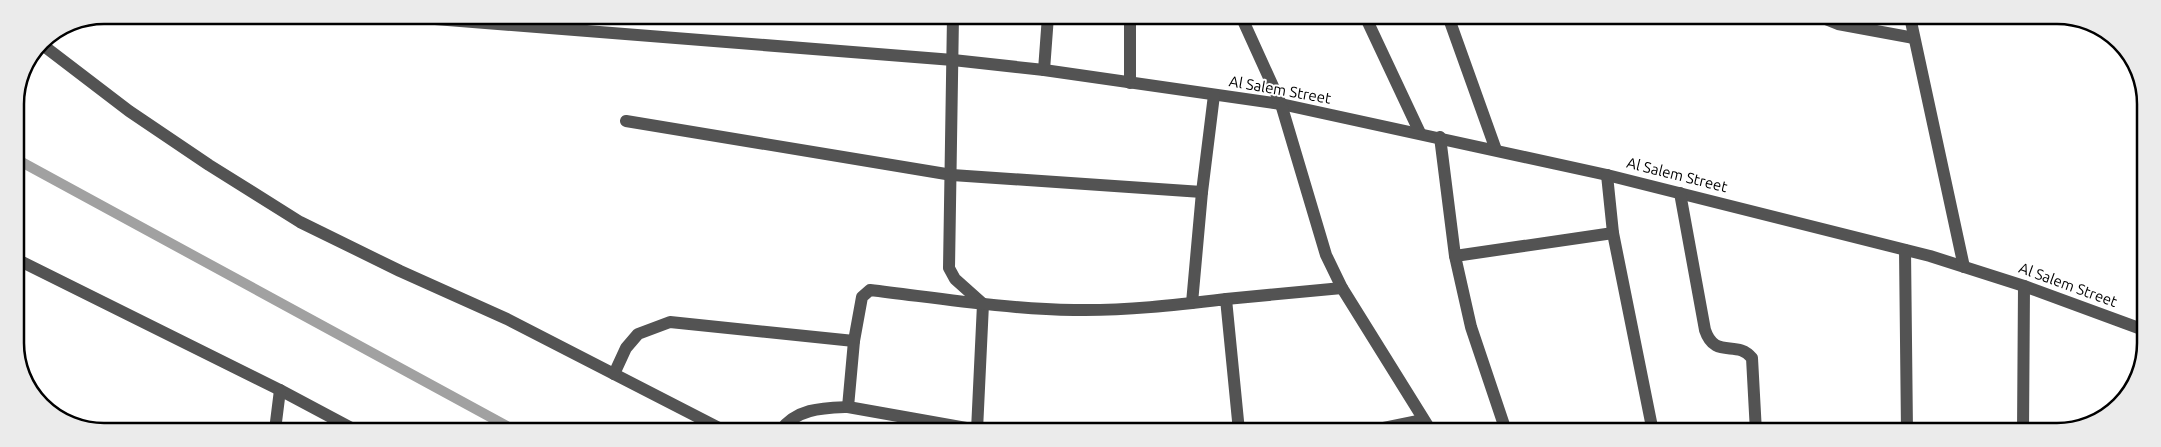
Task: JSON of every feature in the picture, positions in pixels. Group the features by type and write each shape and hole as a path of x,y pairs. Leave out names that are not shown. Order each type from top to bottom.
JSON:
{"street":[{"name":"Al Salem Street","path":"502,24 953,60 1044,70 1281,104 1440,137 1680,192 1905,250 2024,286 2137,327"},
{"path":"580,24 580,30"},
{"path":"953,24 949,268 955,279 983,304 980,423"},
{"path":"1044,70 1047,24"},
{"path":"1130,24 1130,83"},
{"path":"1245,24 1281,104 1326,255 1342,288 1425,423"},
{"path":"1369,24 1420,133"},
{"path":"1451,24 1496,150"},
{"path":"1838,24 1914,38"},
{"path":"1911,24 1964,267"},
{"path":"46,48 129,111 209,165 300,222 400,271 507,319 709,423"},
{"path":"1192,304 1202,192 1214,95"},
{"path":"626,121 952,175 1202,192"},
{"path":"1440,137 1454,256 1470,327 1503,423"},
{"path":"1607,175 1613,233 1651,423"},
{"path":"1680,192 1705,330 1709,341 1717,346 1740,350 1748,353 1752,358 1756,423"},
{"path":"1454,256 1613,233"},
{"path":"1905,250 1907,423"},
{"path":"24,263 344,423"},
{"path":"2023,423 2024,286"},
{"path":"848,407 854,341 862,297 870,290 983,304 1074,310 1192,304 1342,288"},
{"path":"1226,300 1238,423"},
{"path":"614,374 626,348 638,334 670,322 854,341"},
{"path":"276,423 280,390"},
{"path":"789,423 798,415 816,408 848,407 936,423"},
{"path":"1408,423 1423,420"}],"waterway":[{"path":"24,163 501,423"}]}
